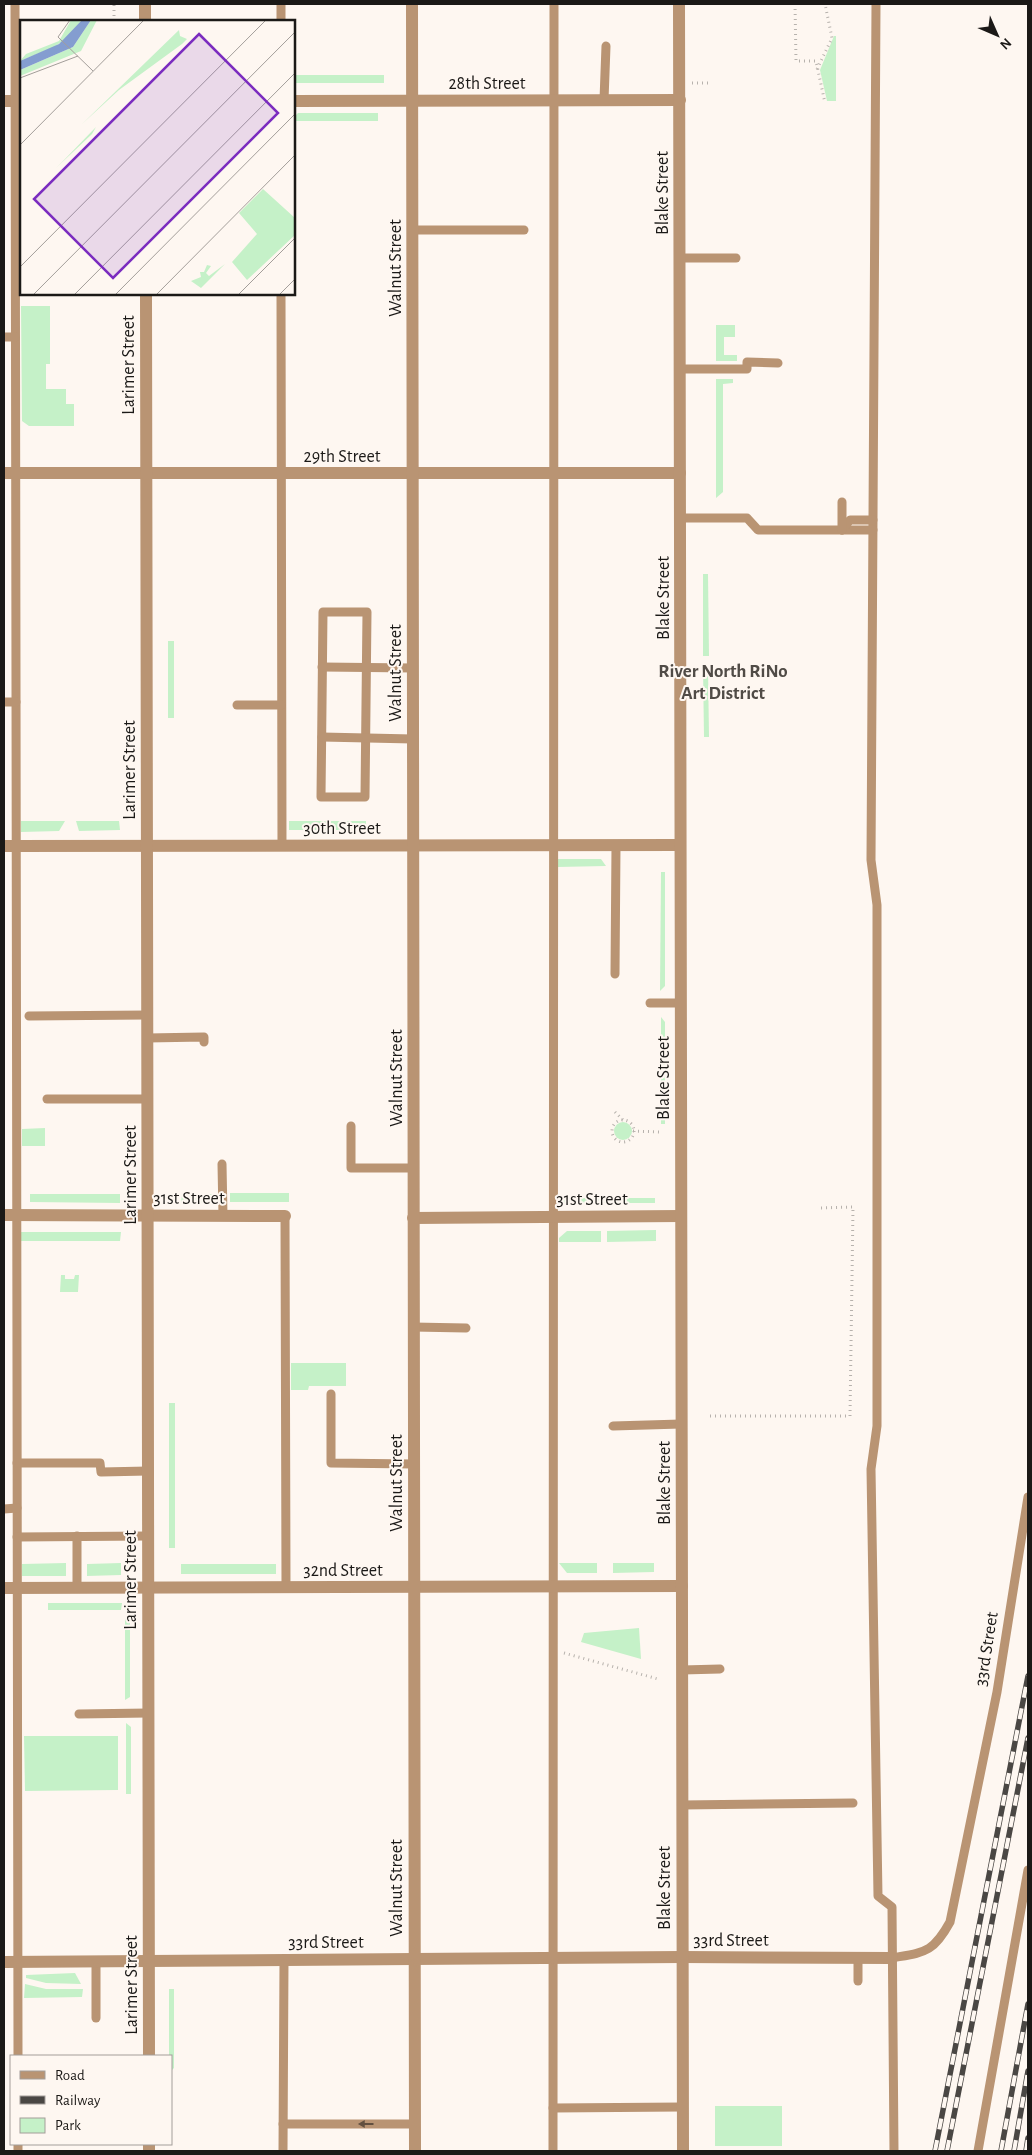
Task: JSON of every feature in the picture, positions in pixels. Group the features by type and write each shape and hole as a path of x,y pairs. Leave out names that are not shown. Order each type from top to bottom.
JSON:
{"street":[{"path":"145,4 145,20"},
{"name":"Walnut Street","path":"412,4 414,2151"},
{"name":"Blake Street","path":"679,4 683,2151"},
{"name":"28th Street","path":"295,101 680,100"},
{"name":"Larimer Street","path":"146,295 149,2055"},
{"name":"29th Street","path":"10,473 680,474"},
{"name":"30th Street","path":"10,846 680,845"},
{"name":"31st Street","path":"10,1215 285,1216"},
{"name":"31st Street","path":"413,1218 681,1216"},
{"name":"32nd Street","path":"4,1588 682,1586"},
{"name":"33rd Street","path":"4,1962 682,1957 892,1958"}],"lane":[{"path":"15,4 13,101 15,337 10,473 16,702 10,846 10,1215 17,1464 18,2055"},
{"path":"281,4 281,20"},
{"path":"553,2151 554,4"},
{"path":"876,4 871,860 877,905 877,1426 871,1469 878,1896 892,1907 894,2151"},
{"path":"604,100 606,46"},
{"path":"412,230 524,230"},
{"path":"680,258 736,258"},
{"path":"281,295 282,846"},
{"path":"4,337 15,337"},
{"path":"680,369 747,370 747,362 778,363"},
{"path":"842,502 842,530"},
{"path":"680,518 746,518 758,530 873,530"},
{"path":"842,530 850,520 873,520"},
{"path":"323,612 367,612 366,667 365,797 321,797 323,612"},
{"path":"322,666 413,668"},
{"path":"4,702 16,702"},
{"path":"236,704 281,704"},
{"path":"322,737 413,739"},
{"path":"615,974 616,845"},
{"path":"650,1003 680,1003"},
{"path":"29,1016 147,1015"},
{"path":"147,1038 204,1037 204,1042"},
{"path":"47,1099 147,1099"},
{"path":"351,1126 351,1168 413,1168"},
{"path":"222,1164 223,1216"},
{"path":"285,1216 286,1587"},
{"path":"414,1327 466,1328"},
{"path":"330,1394 331,1463 414,1464"},
{"path":"613,1426 681,1424"},
{"path":"17,1464 100,1463 101,1472 148,1471"},
{"name":"33rd Street","path":"892,1958 926,1952 940,1940 950,1922 997,1692 1028,1497"},
{"path":"4,1509 17,1508"},
{"path":"77,1536 77,1588"},
{"path":"17,1537 148,1536"},
{"path":"682,1670 720,1669"},
{"path":"79,1714 148,1713"},
{"path":"682,1805 853,1803"},
{"path":"978,2151 1028,1870"},
{"path":"858,1958 858,1981"},
{"path":"283,2151 284,1960"},
{"path":"96,1961 96,2018"},
{"path":"553,2108 682,2108"},
{"path":"283,2124 414,2124"}],"path":[{"path":"114,4 114,20"},
{"path":"795,4 796,61 816,61 825,103"},
{"path":"817,69 832,38 825,4"},
{"path":"615,1112 630,1123 633,1131 632,1136 627,1141 620,1141 615,1138 612,1131 614,1125 624,1120"},
{"path":"633,1131 659,1132"},
{"path":"710,1416 850,1416 854,1207 818,1208"},
{"path":"553,1650 658,1679"}],"green space":[{"path":"834,36 836,36 836,101 827,101 820,70"},
{"path":"295,75 384,75 384,83 295,83"},
{"path":"298,113 378,113 378,121 295,121 295,116"},
{"path":"21,306 50,306 50,364 46,364 46,389 66,389 66,404 74,404 74,426 29,426 22,421"},
{"path":"716,325 735,325 735,337 724,337 724,355 737,355 737,361 716,361"},
{"path":"716,379 733,379 733,383 723,384 723,492 716,498"},
{"path":"703,574 708,574 709,656 703,656"},
{"path":"168,641 174,641 174,718 168,718"},
{"path":"703,667 708,667 709,737 704,737"},
{"path":"21,821 65,821 59,831 21,832"},
{"path":"76,821 119,821 120,830 79,831"},
{"path":"289,821 366,821 366,830 289,830"},
{"path":"557,859 601,859 606,866 557,867"},
{"path":"661,872 665,872 665,986 660,991"},
{"path":"661,1017 665,1022 665,1124 661,1124"},
{"path":"623,1122 629,1125 632,1131 629,1137 623,1140 617,1137 614,1131 617,1125"},
{"path":"45,1128 45,1146 22,1146 22,1129"},
{"path":"230,1193 289,1193 289,1202 230,1202"},
{"path":"30,1194 120,1194 120,1203 30,1202"},
{"path":"182,1194 214,1194 214,1202 181,1203"},
{"path":"557,1198 655,1198 655,1203 557,1203"},
{"path":"656,1230 656,1241 607,1242 607,1231"},
{"path":"567,1231 601,1231 601,1242 559,1242 559,1238"},
{"path":"21,1232 121,1232 120,1241 21,1241"},
{"path":"61,1275 65,1275 65,1279 74,1279 75,1275 79,1275 78,1292 60,1292"},
{"path":"291,1363 346,1363 346,1386 309,1386 308,1390 291,1390"},
{"path":"169,1403 175,1403 175,1548 169,1548"},
{"path":"66,1563 66,1576 22,1576 22,1564"},
{"path":"121,1563 121,1575 87,1576 87,1564"},
{"path":"559,1563 597,1563 597,1573 567,1573"},
{"path":"613,1563 654,1563 654,1572 613,1573"},
{"path":"181,1564 276,1564 276,1574 181,1574"},
{"path":"48,1603 122,1603 121,1610 48,1610"},
{"path":"125,1619 130,1619 130,1697 125,1700"},
{"path":"639,1628 641,1659 581,1642 584,1633"},
{"path":"126,1723 131,1727 131,1794 126,1794"},
{"path":"24,1736 118,1736 118,1790 25,1791"},
{"path":"75,1973 81,1984 46,1983 26,1978 26,1975"},
{"path":"25,1984 46,1989 83,1989 82,1997 24,1998"},
{"path":"169,1989 174,1989 174,2068 172,2070 172,2055 169,2055"},
{"path":"715,2106 782,2106 782,2146 715,2146"}],"railway":[{"path":"935,2151 1028,1676"},
{"path":"947,2151 1028,1738"},
{"path":"1001,2151 1028,2004"},
{"path":"1014,2151 1028,2071"},
{"path":"1026,2151 1028,2138"}],"district":[{"name":"River North RiNo Art District","path":"723,681"}]}
